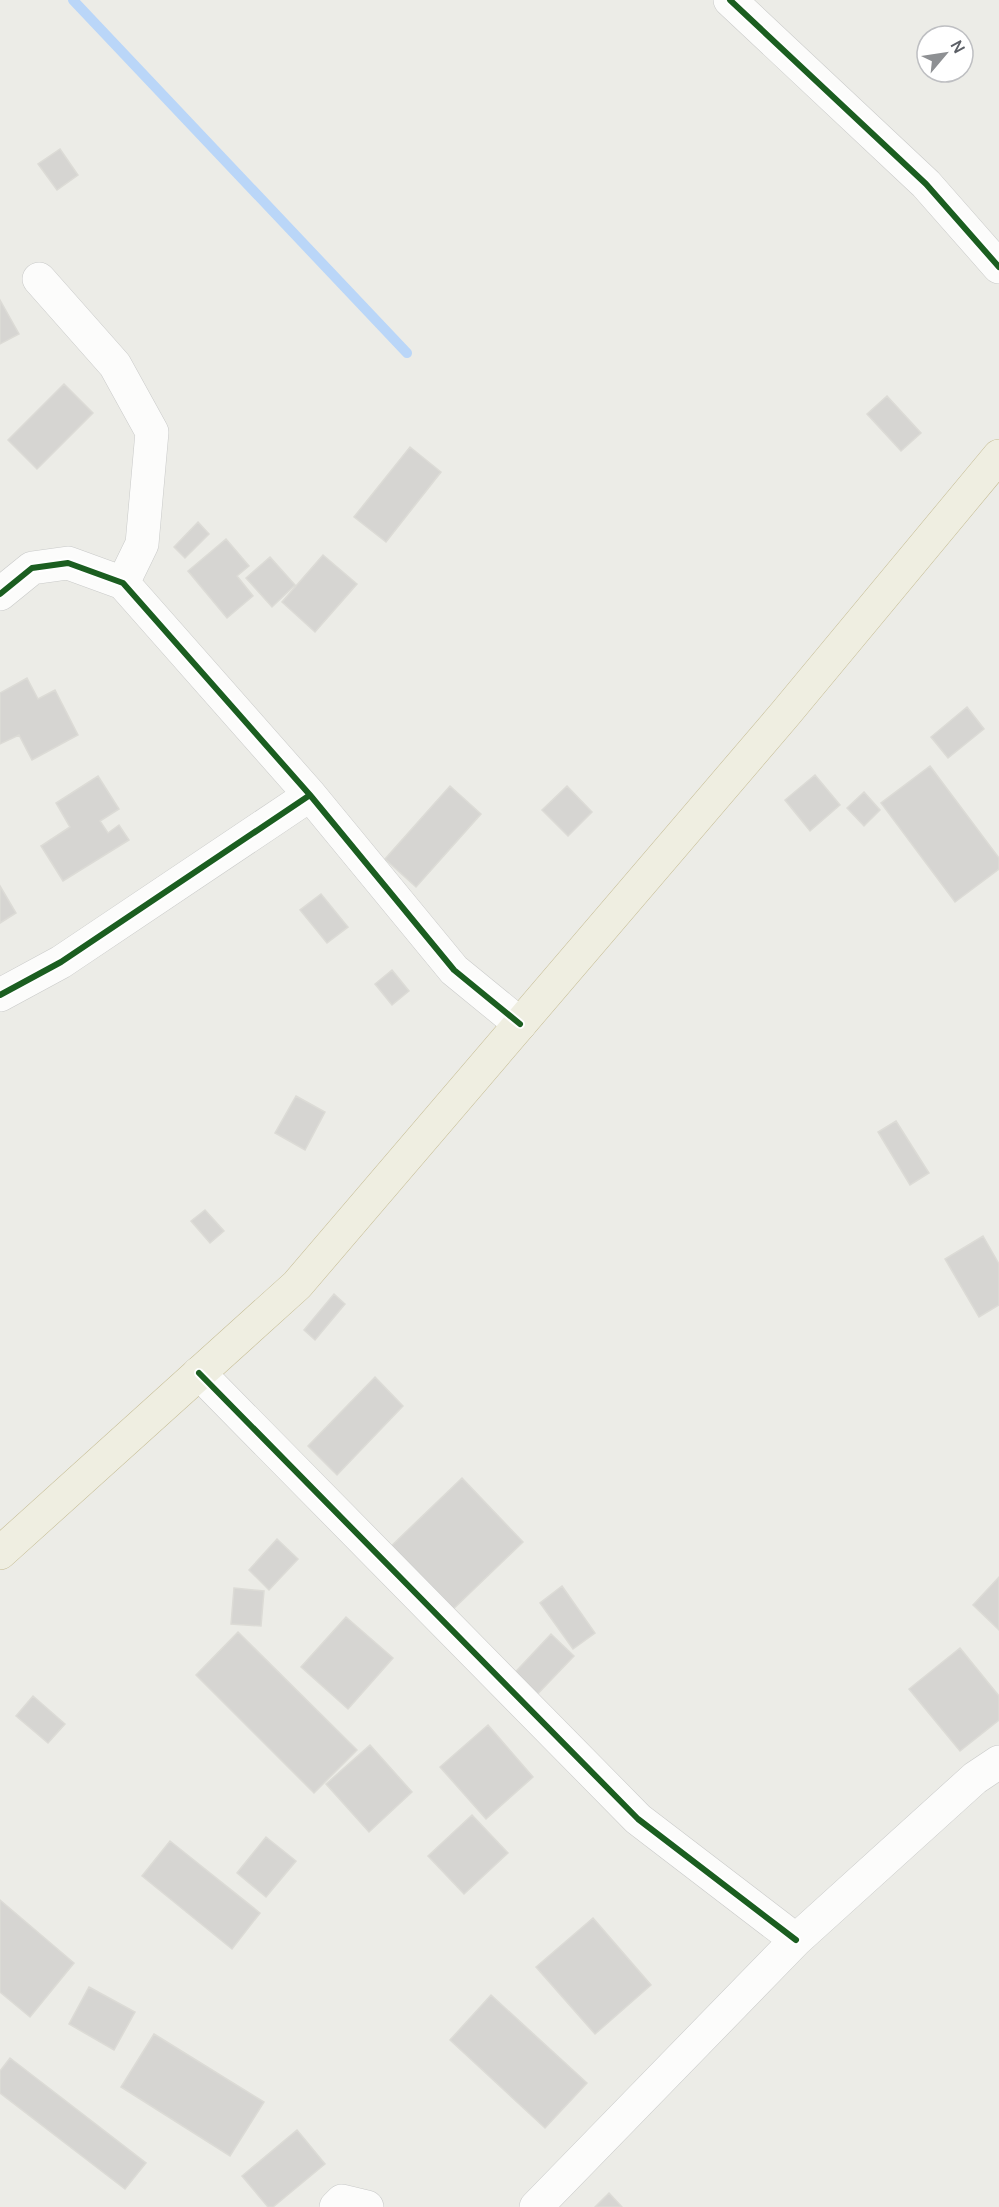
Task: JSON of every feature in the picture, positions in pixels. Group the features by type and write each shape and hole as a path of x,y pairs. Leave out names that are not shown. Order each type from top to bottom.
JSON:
{"highway":[{"path":"0,1552 297,1285 785,714 999,456"}],"street":[{"path":"730,0 926,184 999,267"},
{"path":"39,279 115,365 152,432 142,544 123,583"},
{"path":"0,594 32,568 68,563 123,583 310,795 454,970 520,1024"},
{"path":"0,995 61,962 310,795"},
{"path":"199,1373 638,1819 796,1940"},
{"path":"536,2207 796,1940 975,1778 999,1762"},
{"path":"336,2207 342,2201 367,2207"}],"building":[{"path":"60,149 78,175 57,190 38,164"},
{"path":"0,300 19,334 0,344"},
{"path":"64,384 93,413 37,469 8,440"},
{"path":"887,396 921,433 901,451 867,414"},
{"path":"410,447 441,472 386,542 354,517"},
{"path":"198,522 209,534 185,558 174,547"},
{"path":"226,539 249,566 237,576 253,596 227,618 188,571"},
{"path":"323,555 357,584 315,632 282,602"},
{"path":"270,557 295,585 272,607 246,578"},
{"path":"27,678 38,699 55,690 78,735 32,760 19,735 0,744 0,693"},
{"path":"967,707 984,729 948,758 931,737"},
{"path":"930,766 999,858 999,869 955,902 881,803"},
{"path":"815,775 840,805 810,831 785,800"},
{"path":"98,776 119,809 100,821 108,833 119,825 129,840 63,881 41,846 70,827 56,803"},
{"path":"450,786 481,814 416,887 385,859"},
{"path":"567,786 592,812 568,836 542,810"},
{"path":"864,792 880,810 864,826 847,808"},
{"path":"0,886 16,913 0,923"},
{"path":"321,894 348,927 327,943 300,910"},
{"path":"392,970 409,991 392,1005 375,984"},
{"path":"296,1096 325,1112 305,1150 275,1133"},
{"path":"896,1121 929,1173 910,1185 878,1132"},
{"path":"205,1210 224,1231 210,1243 191,1221"},
{"path":"983,1236 999,1264 999,1305 979,1317 945,1259"},
{"path":"334,1294 345,1304 315,1340 304,1330"},
{"path":"375,1377 403,1406 337,1475 308,1446"},
{"path":"462,1478 523,1542 446,1616 385,1552"},
{"path":"277,1539 298,1559 269,1590 249,1570"},
{"path":"999,1577 999,1630 973,1605"},
{"path":"562,1586 595,1633 573,1649 540,1603"},
{"path":"234,1588 264,1591 261,1626 231,1624"},
{"path":"346,1617 393,1658 348,1709 301,1667"},
{"path":"238,1632 357,1750 314,1793 196,1675"},
{"path":"551,1634 574,1656 529,1703 507,1681"},
{"path":"960,1648 999,1696 999,1720 960,1751 909,1689"},
{"path":"33,1696 65,1724 48,1743 16,1716"},
{"path":"488,1725 533,1777 486,1819 440,1767"},
{"path":"370,1745 412,1792 369,1832 326,1784"},
{"path":"472,1815 508,1853 464,1894 428,1856"},
{"path":"266,1837 296,1861 266,1897 237,1873"},
{"path":"170,1841 260,1913 232,1949 142,1876"},
{"path":"0,1900 74,1963 30,2017 0,1992"},
{"path":"593,1918 651,1985 595,2034 536,1967"},
{"path":"89,1987 135,2012 114,2050 69,2024"},
{"path":"491,1995 587,2083 545,2128 450,2040"},
{"path":"154,2034 264,2102 230,2156 121,2087"},
{"path":"10,2058 146,2163 125,2189 0,2093 0,2071"},
{"path":"297,2130 325,2164 273,2207 268,2207 242,2176"},
{"path":"609,2193 622,2207 595,2207"}],"waterway":[{"path":"73,0 407,353"}],"cycle path":[{"path":"730,0 926,184 999,267"},
{"path":"0,594 32,568 68,563 123,583 310,795 454,970 520,1024"},
{"path":"0,995 61,962 310,795"},
{"path":"199,1373 638,1819 796,1940"}]}
